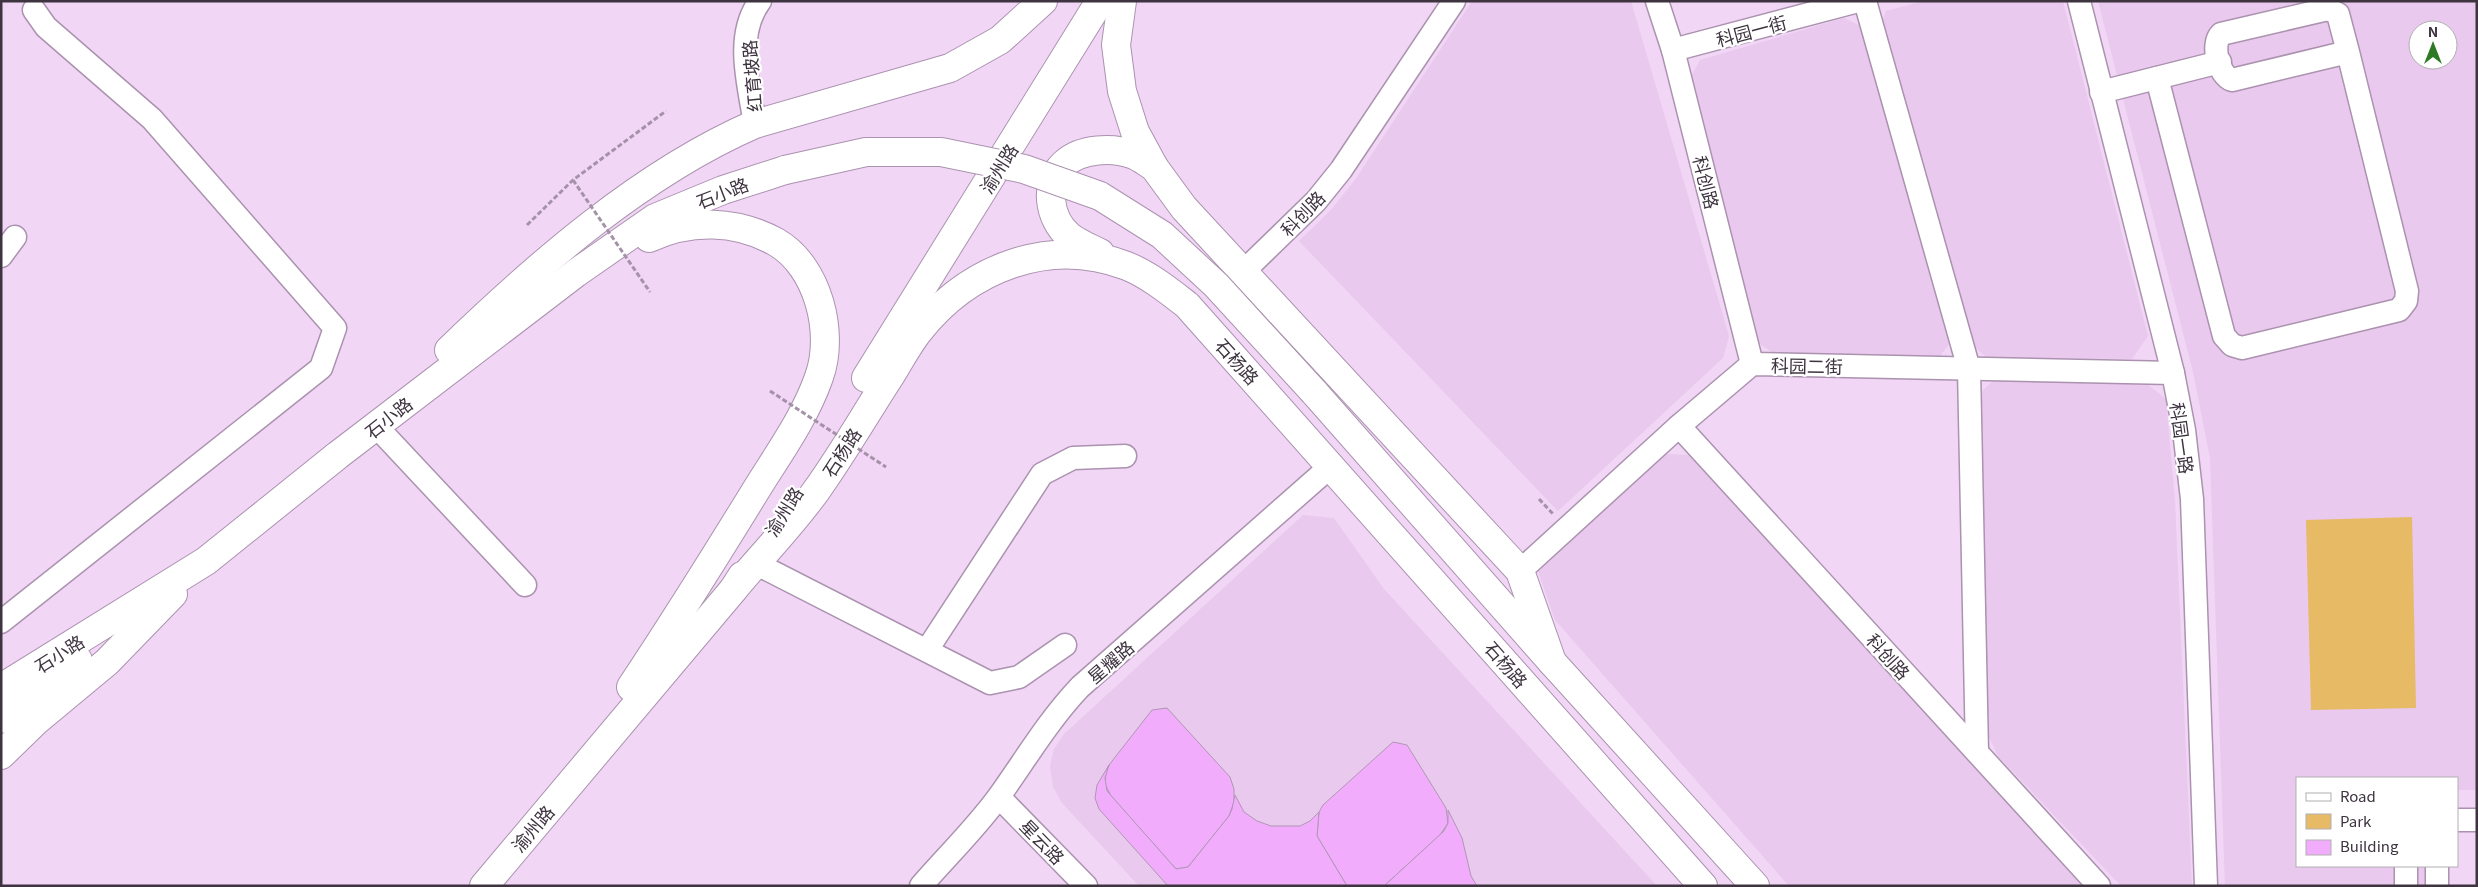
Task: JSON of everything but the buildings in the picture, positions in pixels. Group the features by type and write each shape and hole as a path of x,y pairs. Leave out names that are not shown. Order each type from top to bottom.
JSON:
{"main road":[{"path":"338,455 455,343 557,253 675,165 726,137 755,124 950,68 1000,40 1043,1"},
{"name":"渝州路","path":"484,886 732,590 1022,130 1100,1"},
{"path":"1122,1 1116,45 1122,91 1135,132 1154,167 1184,208 1520,571 1552,662"},
{"path":"1128,266 1070,237 1054,216 1051,188 1056,173 1064,163 1091,152 1121,151 1135,155 1154,167"},
{"name":"石小路","path":"1,688 206,561 338,455 576,272 655,218 723,190 786,170 866,152 941,152 1024,169 1100,196 1162,234 1210,278 1314,392"},
{"path":"560,795 708,571 794,430 820,376 825,345 823,315 813,288 801,264 778,244 753,231 724,224 690,226 656,235 576,272"},
{"name":"石杨路","path":"732,590 815,493 918,332 955,293 1006,266 1036,257 1065,254 1100,258 1128,266 1157,282 1187,305 1703,886"},
{"name":"石杨路","path":"1314,392 1552,662 1755,886"},
{"path":"1,720 206,561"},
{"path":"1,755 36,721 107,662 206,561"}],"street":[{"name":"红育坡路","path":"755,124 745,50 747,28 753,10 760,1"},
{"name":"科创路","path":"1244,271 1316,201 1341,170 1454,1"},
{"name":"科创路","path":"1657,1 1673,50 1752,364"},
{"name":"科园一街","path":"1673,50 1858,1"},
{"path":"1865,1 1969,369 1977,752"},
{"name":"科园一路","path":"2079,1 2173,373 2184,430 2192,500 2206,886"},
{"path":"2157,78 2224,336 2232,345 2242,348 2399,310 2406,300 2407,291 2348,52 2338,14 2328,9 2221,34 2216,38 2222,73 2232,80 2348,52"},
{"path":"1,622 321,368 335,328 152,119 46,27 34,10"},
{"path":"2101,92 2220,62"},
{"path":"1,256 15,238"},
{"name":"科园二街","path":"1520,571 1679,426 1752,364 2173,373"},
{"path":"376,426 525,585"},
{"name":"科创路","path":"1679,426 2099,886"},
{"path":"927,650 1042,474 1073,458 1125,456"},
{"name":"星耀路","path":"921,886 999,797 1038,736 1080,687 1331,466"},
{"path":"755,563 990,683 1019,678 1065,645"},
{"name":"星云路","path":"999,797 1086,886"},
{"path":"2458,820 2477,820"},
{"path":"2406,867 2406,886"},
{"path":"2437,867 2437,886"}],"path":[{"path":"527,225 574,180 666,111"},
{"path":"574,180 650,292"},
{"path":"770,391 886,467"}],"shaded area":[{"path":"1472,1 1631,1 1729,336 1723,358 1558,511 1299,241 1331,210 1355,180"},
{"path":"1924,1 2063,1 2148,336 2132,359 1986,357 1971,344 1881,25 1886,11"},
{"path":"2098,1 2477,1 2477,790 2458,790 2458,777 2296,777 2296,867 2426,867 2426,886 2225,886 2210,458 2193,372"},
{"path":"1844,18 1861,26 1949,344 1940,356 1774,354 1759,343 1692,75 1700,60"},
{"path":"1993,381 2147,384 2166,399 2175,501 2192,886 2121,886 1998,756 1983,724 1981,392"},
{"path":"1666,454 1689,455 2082,886 1789,886 1555,620 1538,571"},
{"path":"1303,515 1334,518 1384,589 1657,886 1139,886 1062,803 1053,787 1050,766 1054,749 1064,734"}],"green space":[{"path":"2412,517 2416,708 2311,710 2306,520"}]}
